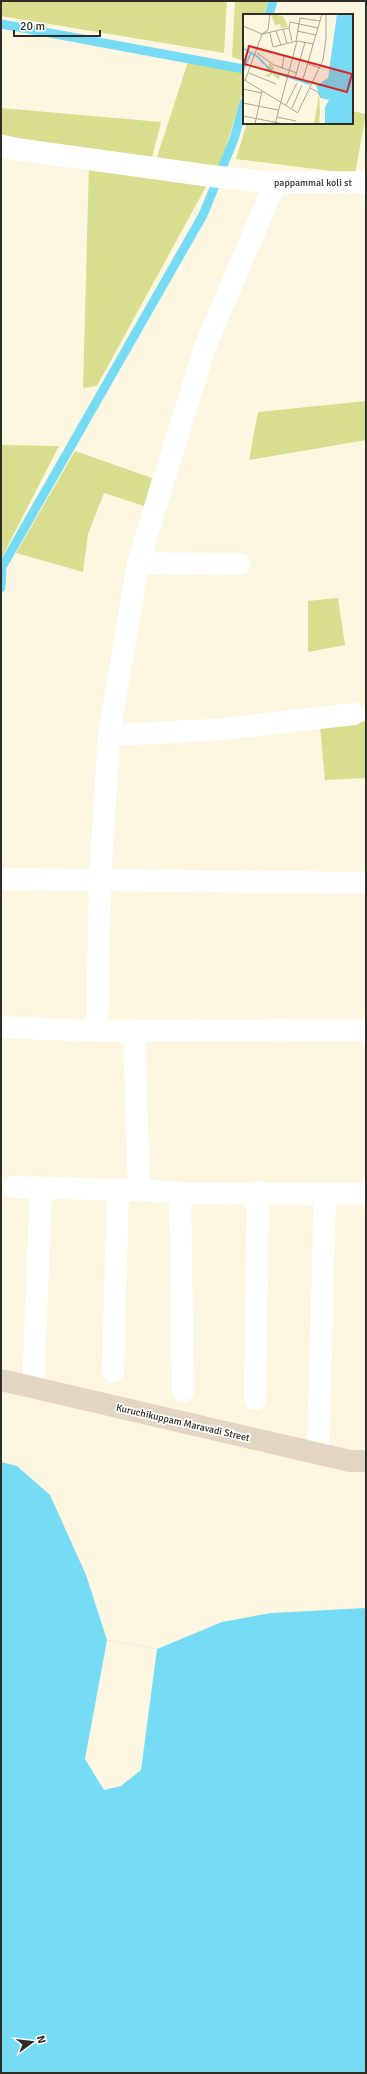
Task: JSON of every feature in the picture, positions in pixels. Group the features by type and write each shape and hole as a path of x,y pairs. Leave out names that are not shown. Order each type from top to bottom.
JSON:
{"street":[{"name":"pappammal koli st","path":"1,147 211,176 268,182 366,182"},
{"path":"97,1031 100,880 109,735 138,563 205,347 268,182"},
{"path":"138,563 239,564"},
{"path":"109,735 214,730 354,714"},
{"path":"2,879 366,882"},
{"path":"1,1027 97,1031 366,1030"},
{"path":"113,1371 129,1189 134,1030"},
{"path":"13,1187 129,1189 180,1193 258,1192 366,1194"},
{"path":"33,1388 40,1188"},
{"path":"255,1399 258,1192"},
{"path":"180,1193 183,1391"},
{"path":"318,1454 325,1194"},
{"name":"Kuruchikuppam Maravadi Street","path":"1,1380 318,1454 350,1461 366,1461"}],"green space":[{"path":"1,1 227,1 224,53 1,16"},
{"path":"235,1 268,1 264,14 243,14 243,61 232,57"},
{"path":"188,62 243,72 243,92 219,169 156,160"},
{"path":"1,108 161,122 152,158 52,146 1,134"},
{"path":"353,111 366,114 355,174 236,159 247,124 353,124"},
{"path":"89,165 208,183 97,386 83,388"},
{"path":"366,401 366,440 249,460 258,412"},
{"path":"1,445 59,446 1,559"},
{"path":"75,451 152,478 144,506 104,493 88,534 83,572 16,553"},
{"path":"338,598 345,645 308,652 308,601"},
{"path":"366,721 366,778 325,780 320,726"}],"water":[{"path":"1,1462 17,1466 50,1495 86,1575 107,1640 157,1649 222,1622 271,1613 366,1608 366,2073 1,2073"}],"pier":[{"path":"107,1640 157,1649 141,1770 121,1786 104,1790 85,1759"}],"waterway":[{"path":"269,14 273,1"},
{"path":"1,24 243,69"},
{"path":"1,588 2,567 203,215 234,139 243,107"}]}
